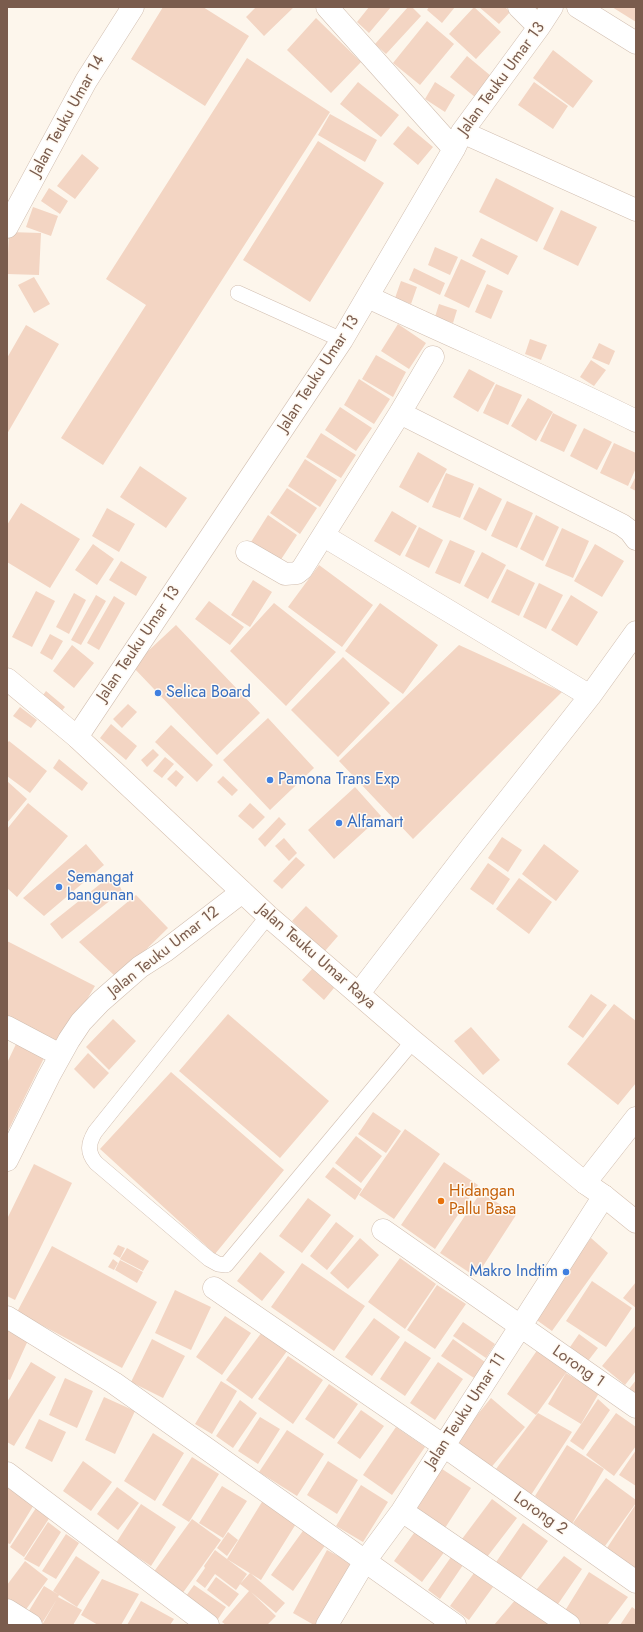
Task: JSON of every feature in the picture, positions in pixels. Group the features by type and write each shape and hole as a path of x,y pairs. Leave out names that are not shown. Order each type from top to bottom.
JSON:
{"street":[{"name":"Jalan Teuku Umar 14","path":"7,227 86,81 133,7"},
{"path":"327,7 458,140 636,210"},
{"path":"519,7 540,27"},
{"name":"Jalan Teuku Umar 13","path":"77,737 342,340 458,140 540,27 552,7"},
{"path":"578,7 636,43"},
{"path":"368,297 464,342 582,394 636,421"},
{"path":"247,552 285,574 297,573 302,569 324,536 433,357"},
{"path":"400,413 622,525 630,531 636,539"},
{"path":"324,536 590,696"},
{"path":"359,993 590,696 636,632"},
{"name":"Jalan Teuku Umar Raya","path":"7,679 77,737 268,916 413,1041 585,1184 604,1196 636,1222"},
{"name":"Jalan Teuku Umar 12","path":"7,1160 60,1055 81,1022 123,981 140,967 165,951 242,892"},
{"path":"7,1027 60,1055"},
{"path":"585,1184 636,1118"},
{"name":"Jalan Teuku Umar 11","path":"326,1625 365,1562 402,1510 444,1446 604,1196"},
{"name":"Lorong 1","path":"383,1230 636,1407"},
{"name":"Lorong 2","path":"214,1288 444,1446 636,1582"},
{"path":"7,1317 114,1383 455,1625"},
{"path":"7,1473 208,1625"},
{"path":"402,1510 569,1625"},
{"path":"7,1610 30,1625"}],"lane":[{"path":"238,293 342,340"},
{"path":"268,916 95,1132 89,1142 89,1146 91,1157 96,1163 209,1259 218,1264 226,1264 413,1041"}],"building":[{"path":"163,7 203,7 249,36 205,106 131,59"},
{"path":"256,7 294,7 264,36 246,17"},
{"path":"369,7 391,7 369,33 357,22"},
{"path":"408,7 412,7 421,16 386,54 375,44"},
{"path":"429,7 455,7 442,23 427,10"},
{"path":"474,7 501,32 476,59 449,34"},
{"path":"479,7 505,7 510,12 499,24"},
{"path":"612,7 636,7 636,22"},
{"path":"316,18 361,62 331,93 287,50"},
{"path":"427,21 454,44 420,85 393,63"},
{"path":"553,50 593,81 573,108 533,78"},
{"path":"467,56 491,76 475,97 450,77"},
{"path":"247,58 330,112 103,465 61,438 146,305 106,279"},
{"path":"358,82 399,115 381,137 340,104"},
{"path":"435,82 455,95 445,112 425,99"},
{"path":"534,82 568,106 553,129 518,105"},
{"path":"330,114 377,140 365,162 318,135"},
{"path":"408,126 433,147 418,165 393,144"},
{"path":"318,141 384,183 310,302 243,260"},
{"path":"82,154 99,168 75,199 57,186"},
{"path":"496,178 554,208 537,242 479,212"},
{"path":"49,188 68,201 60,214 41,201"},
{"path":"33,207 58,216 51,236 26,227"},
{"path":"561,210 597,227 578,266 543,249"},
{"path":"9,232 41,233 39,275 7,274"},
{"path":"481,238 518,256 508,275 472,256"},
{"path":"435,247 458,257 450,275 428,265"},
{"path":"461,259 486,271 469,308 444,296"},
{"path":"414,268 445,283 440,295 409,280"},
{"path":"34,277 50,304 34,313 18,285"},
{"path":"401,281 417,287 411,304 395,298"},
{"path":"487,284 503,291 491,319 475,312"},
{"path":"439,304 457,310 453,323 435,317"},
{"path":"398,324 426,343 409,369 381,351"},
{"path":"26,325 59,344 7,434 7,358"},
{"path":"530,339 547,345 541,360 525,354"},
{"path":"599,343 615,351 609,365 592,358"},
{"path":"376,355 406,372 393,397 362,379"},
{"path":"591,360 606,370 594,386 580,377"},
{"path":"469,369 495,383 478,412 453,397"},
{"path":"359,379 390,399 374,424 344,405"},
{"path":"496,384 522,395 508,425 483,413"},
{"path":"528,398 553,412 536,441 511,426"},
{"path":"340,407 372,428 356,451 325,430"},
{"path":"553,413 577,425 564,452 540,441"},
{"path":"584,428 612,442 597,470 570,456"},
{"path":"321,433 356,455 341,478 306,457"},
{"path":"614,443 636,453 636,468 628,486 600,473"},
{"path":"418,452 447,469 428,503 399,487"},
{"path":"305,459 337,480 320,507 288,486"},
{"path":"140,466 187,498 166,528 120,497"},
{"path":"446,473 474,484 460,518 432,507"},
{"path":"636,476 636,491 630,488"},
{"path":"479,487 502,499 486,531 463,519"},
{"path":"287,488 317,508 300,534 270,513"},
{"path":"507,501 533,513 517,548 491,536"},
{"path":"21,503 80,539 50,588 7,562 7,525"},
{"path":"107,508 135,524 119,552 92,536"},
{"path":"392,511 417,526 400,556 374,541"},
{"path":"268,515 297,535 280,561 251,542"},
{"path":"536,515 559,527 543,561 520,549"},
{"path":"419,527 443,540 429,568 405,556"},
{"path":"562,528 589,541 573,578 545,566"},
{"path":"450,540 475,551 460,584 435,573"},
{"path":"93,544 114,559 97,585 75,570"},
{"path":"595,544 624,561 602,597 574,581"},
{"path":"482,552 506,565 488,599 464,586"},
{"path":"121,561 147,577 136,596 109,580"},
{"path":"319,565 373,605 342,647 288,607"},
{"path":"507,569 535,583 519,616 491,602"},
{"path":"253,580 272,592 250,627 231,615"},
{"path":"539,583 563,595 546,629 523,617"},
{"path":"36,591 55,601 32,647 12,637"},
{"path":"74,593 86,600 69,634 56,627"},
{"path":"96,595 106,601 81,645 71,640"},
{"path":"571,595 598,612 577,646 551,630"},
{"path":"114,596 125,603 99,650 87,643"},
{"path":"209,601 244,627 230,645 195,619"},
{"path":"274,603 336,652 286,706 230,651"},
{"path":"380,603 438,645 403,694 345,651"},
{"path":"176,625 260,713 217,755 132,666"},
{"path":"50,634 63,641 52,660 40,653"},
{"path":"72,645 94,663 74,688 53,671"},
{"path":"459,645 562,692 413,839 339,761"},
{"path":"343,657 390,703 338,757 291,710"},
{"path":"46,691 65,707 59,714 41,698"},
{"path":"128,704 137,712 122,728 113,719"},
{"path":"20,707 37,720 31,728 13,716"},
{"path":"268,718 314,768 270,810 223,760"},
{"path":"111,724 137,746 126,760 100,738"},
{"path":"171,725 213,765 197,782 155,742"},
{"path":"9,741 47,771 30,793 7,776 7,743"},
{"path":"153,749 159,755 147,767 141,760"},
{"path":"165,757 174,764 162,778 153,771"},
{"path":"59,759 88,783 82,791 53,768"},
{"path":"176,770 184,777 176,787 167,779"},
{"path":"223,776 238,790 232,796 217,782"},
{"path":"7,781 27,799 7,823"},
{"path":"355,787 381,816 334,859 308,830"},
{"path":"28,803 68,836 17,897 7,888 7,829"},
{"path":"250,803 265,817 253,829 238,816"},
{"path":"279,817 286,824 265,847 258,839"},
{"path":"502,837 522,850 508,872 488,858"},
{"path":"284,838 297,853 289,861 275,846"},
{"path":"86,844 104,865 44,916 23,898"},
{"path":"544,844 579,871 556,901 522,874"},
{"path":"296,857 305,865 282,889 273,881"},
{"path":"488,863 510,879 493,905 470,889"},
{"path":"114,873 122,891 62,939 50,924"},
{"path":"519,878 552,902 529,934 496,909"},
{"path":"136,895 168,928 117,978 79,942"},
{"path":"306,906 338,936 325,951 292,921"},
{"path":"7,941 95,986 58,1048 7,1021"},
{"path":"312,969 334,988 324,1000 302,980"},
{"path":"591,994 607,1005 583,1038 568,1027"},
{"path":"614,1004 636,1021 636,1083 618,1105 567,1064"},
{"path":"228,1014 329,1101 280,1158 179,1071"},
{"path":"113,1019 136,1041 109,1070 86,1047"},
{"path":"471,1027 500,1060 483,1075 454,1041"},
{"path":"17,1042 45,1056 7,1133 7,1063"},
{"path":"88,1053 109,1073 94,1089 74,1069"},
{"path":"171,1072 284,1170 215,1254 100,1149"},
{"path":"373,1112 401,1131 386,1153 358,1134"},
{"path":"405,1129 440,1154 394,1219 359,1195"},
{"path":"356,1136 382,1156 361,1183 335,1163"},
{"path":"444,1162 478,1185 435,1249 401,1225"},
{"path":"34,1164 72,1183 15,1300 7,1296 7,1219"},
{"path":"333,1167 362,1189 355,1200 325,1177"},
{"path":"481,1192 516,1215 476,1277 440,1253"},
{"path":"308,1198 331,1215 302,1253 279,1236"},
{"path":"336,1222 354,1236 327,1270 310,1256"},
{"path":"360,1238 379,1255 348,1289 330,1273"},
{"path":"591,1238 608,1253 552,1331 531,1316"},
{"path":"118,1245 125,1248 120,1258 113,1254"},
{"path":"52,1246 157,1302 122,1368 17,1312"},
{"path":"127,1248 149,1261 143,1271 120,1259"},
{"path":"260,1252 285,1272 262,1301 237,1281"},
{"path":"400,1258 436,1284 405,1329 368,1302"},
{"path":"113,1259 118,1263 114,1270 108,1267"},
{"path":"120,1260 143,1272 137,1283 115,1270"},
{"path":"302,1263 365,1306 334,1351 271,1307"},
{"path":"592,1281 632,1308 606,1347 566,1321"},
{"path":"636,1282 636,1308 623,1298"},
{"path":"437,1285 466,1304 435,1349 407,1330"},
{"path":"175,1290 211,1307 191,1350 155,1333"},
{"path":"225,1316 251,1333 222,1375 196,1357"},
{"path":"374,1318 400,1337 372,1376 345,1357"},
{"path":"463,1322 495,1344 486,1358 453,1336"},
{"path":"7,1325 30,1336 10,1380 7,1379"},
{"path":"636,1325 636,1371 625,1385 602,1366"},
{"path":"262,1332 287,1351 252,1399 226,1380"},
{"path":"579,1334 598,1348 588,1361 570,1347"},
{"path":"152,1339 185,1356 163,1398 131,1382"},
{"path":"453,1339 485,1362 474,1378 441,1356"},
{"path":"405,1341 431,1358 405,1396 380,1379"},
{"path":"538,1349 568,1370 536,1415 507,1394"},
{"path":"288,1356 323,1380 293,1424 258,1399"},
{"path":"31,1362 56,1377 14,1446 7,1442 7,1402"},
{"path":"438,1362 463,1379 435,1420 410,1403"},
{"path":"566,1373 599,1393 581,1424 548,1404"},
{"path":"65,1378 93,1391 77,1428 49,1415"},
{"path":"636,1380 636,1395 629,1389"},
{"path":"221,1381 237,1391 212,1434 195,1424"},
{"path":"329,1384 358,1404 334,1439 305,1419"},
{"path":"104,1397 135,1411 115,1454 85,1440"},
{"path":"491,1398 525,1427 489,1470 455,1442"},
{"path":"598,1399 610,1410 583,1450 570,1441"},
{"path":"240,1400 257,1413 233,1448 216,1436"},
{"path":"361,1410 384,1426 360,1459 337,1443"},
{"path":"538,1413 572,1432 531,1495 496,1469"},
{"path":"616,1413 636,1427 636,1446 614,1476 586,1455"},
{"path":"260,1417 280,1429 258,1464 238,1451"},
{"path":"39,1419 66,1432 52,1462 25,1448"},
{"path":"396,1427 425,1447 392,1495 363,1475"},
{"path":"287,1430 324,1454 297,1496 259,1472"},
{"path":"153,1433 184,1453 155,1501 124,1481"},
{"path":"567,1445 604,1469 572,1524 535,1496"},
{"path":"636,1450 636,1486 619,1475"},
{"path":"192,1457 219,1474 189,1522 162,1505"},
{"path":"83,1461 112,1482 91,1511 63,1491"},
{"path":"328,1461 358,1480 337,1514 307,1495"},
{"path":"439,1467 471,1488 445,1528 413,1508"},
{"path":"606,1478 636,1500 636,1503 605,1546 573,1523"},
{"path":"7,1485 35,1503 10,1544 7,1543"},
{"path":"361,1485 388,1502 363,1542 336,1526"},
{"path":"222,1486 247,1501 223,1538 199,1523"},
{"path":"117,1487 139,1503 118,1530 97,1514"},
{"path":"265,1497 299,1519 261,1580 227,1559"},
{"path":"492,1499 517,1518 484,1561 459,1543"},
{"path":"141,1504 176,1527 151,1566 116,1543"},
{"path":"636,1504 636,1572 605,1551"},
{"path":"36,1508 50,1517 24,1557 10,1547"},
{"path":"192,1519 221,1540 182,1594 153,1573"},
{"path":"48,1522 61,1532 39,1567 24,1559"},
{"path":"523,1523 548,1541 516,1585 492,1568"},
{"path":"419,1526 448,1547 422,1582 394,1561"},
{"path":"305,1528 326,1544 293,1591 271,1575"},
{"path":"228,1532 238,1540 227,1556 217,1548"},
{"path":"66,1534 79,1543 56,1579 42,1571"},
{"path":"215,1550 247,1574 236,1590 215,1574 205,1588 196,1581"},
{"path":"327,1550 357,1566 325,1625 314,1625 293,1613"},
{"path":"76,1556 100,1572 77,1607 53,1591"},
{"path":"564,1556 582,1569 554,1610 532,1595"},
{"path":"451,1557 463,1565 440,1599 428,1590"},
{"path":"25,1561 48,1579 22,1615 7,1603 7,1585"},
{"path":"589,1572 628,1597 607,1625 580,1625 563,1614"},
{"path":"250,1573 285,1603 276,1613 251,1592 276,1616 267,1625 226,1625 222,1622 249,1591 240,1584"},
{"path":"474,1573 493,1587 469,1620 450,1606"},
{"path":"216,1577 239,1594 229,1607 207,1590"},
{"path":"102,1579 139,1594 121,1625 98,1625 81,1615"},
{"path":"194,1585 226,1607 218,1619 186,1596"},
{"path":"44,1586 59,1595 58,1597 82,1610 73,1625 42,1625 57,1599 41,1625 24,1619"},
{"path":"516,1599 548,1624 494,1625"},
{"path":"141,1601 174,1619 170,1625 127,1625"},
{"path":"632,1607 636,1610 636,1625 620,1625"}],"place":[{"name":"Selica Board","path":"158,693"},
{"name":"Pamona Trans Exp","path":"270,780"},
{"name":"Alfamart","path":"339,823"},
{"name":"Semangat bangunan","path":"59,887"},
{"name":"Hidangan Pallu Basa","path":"441,1201"},
{"name":"Makro Indtim","path":"566,1272"}]}
